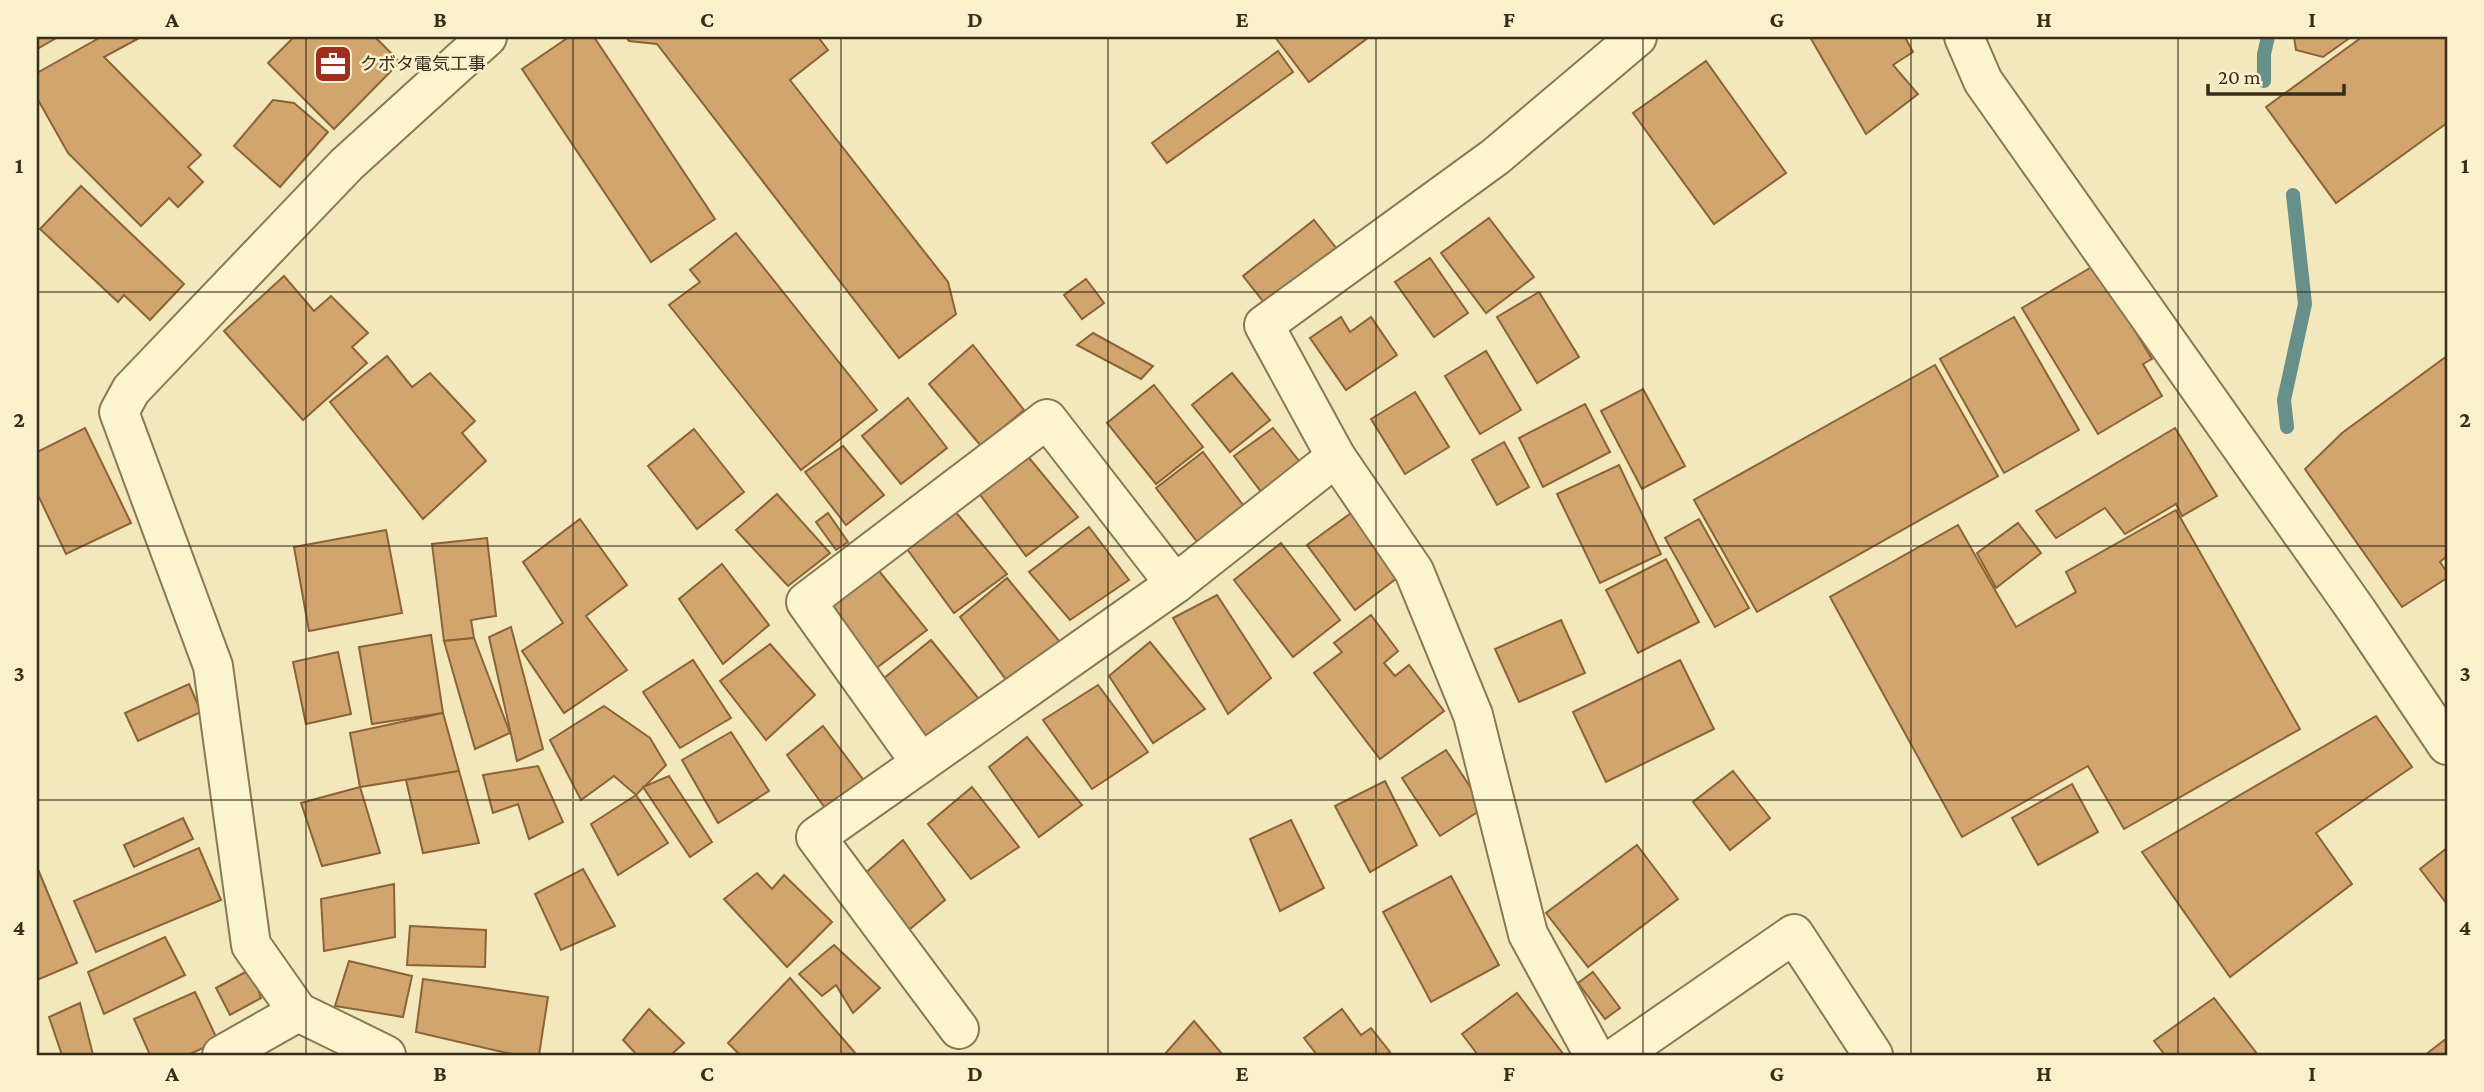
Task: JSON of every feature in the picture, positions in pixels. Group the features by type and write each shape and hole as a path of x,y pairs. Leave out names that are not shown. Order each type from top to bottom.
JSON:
{"street":[{"path":"386,1055 298,1012 250,945 213,666 120,412 131,390 319,192 487,37"},
{"path":"1594,1055 1528,934 1473,715 1414,571 1336,457 1264,325 1495,157 1637,37"},
{"path":"1964,37 1983,81 2357,611 2447,745"},
{"path":"921,763 806,602 1047,419 1175,584"},
{"path":"959,1029 816,837 1175,584 1336,457"},
{"path":"1619,1055 1794,934 1873,1055"},
{"path":"222,1055 298,1012"}],"building":[{"path":"37,37 58,37 37,49"},
{"path":"101,37 141,37 104,57 201,155 188,167 203,182 178,207 169,198 141,226 68,153 37,98 37,73"},
{"path":"294,37 375,37 400,62 334,129 268,63"},
{"path":"569,37 594,37 715,219 651,262 522,69"},
{"path":"626,37 818,37 828,50 790,80 948,282 956,314 899,358 657,44 629,41"},
{"path":"1275,37 1369,37 1309,82"},
{"path":"1810,37 1905,37 1913,52 1893,65 1918,94 1866,134"},
{"path":"2294,37 2351,37 2323,57 2296,50"},
{"path":"2362,37 2447,37 2447,123 2336,203 2266,107"},
{"path":"1278,51 1293,72 1167,163 1152,143"},
{"path":"1706,61 1786,173 1714,224 1633,113"},
{"path":"273,100 294,103 328,132 280,187 234,146"},
{"path":"81,186 184,284 150,320 124,295 118,302 40,229"},
{"path":"1489,218 1534,277 1486,313 1441,253"},
{"path":"1314,220 1337,249 1266,305 1243,276"},
{"path":"736,233 877,410 801,470 669,305 700,282 690,270"},
{"path":"1430,258 1468,313 1434,337 1395,282"},
{"path":"2095,265 2152,359 2143,364 2162,396 2098,434 2022,308"},
{"path":"284,276 314,311 331,296 368,333 352,347 367,363 303,420 224,331"},
{"path":"1086,279 1104,303 1082,319 1064,295"},
{"path":"1539,292 1579,357 1537,383 1497,317"},
{"path":"1341,317 1350,332 1371,317 1397,355 1346,390 1310,338"},
{"path":"2014,317 2079,430 2004,473 1940,359"},
{"path":"1093,333 1153,366 1141,379 1077,345"},
{"path":"973,345 1024,410 981,446 929,384"},
{"path":"1486,351 1521,410 1480,434 1445,376"},
{"path":"387,356 412,387 430,373 475,421 462,433 486,461 423,519 330,402"},
{"path":"2447,356 2447,556 2440,562 2447,572 2447,578 2402,607 2305,469 2342,433"},
{"path":"1935,365 1998,476 1757,612 1694,500"},
{"path":"1232,373 1270,420 1230,452 1192,405"},
{"path":"1154,385 1203,447 1156,484 1107,423"},
{"path":"1643,389 1685,466 1642,489 1601,411"},
{"path":"1415,392 1449,447 1405,474 1371,419"},
{"path":"908,398 947,448 901,484 862,436"},
{"path":"1585,404 1610,452 1543,487 1519,438"},
{"path":"85,428 131,523 66,554 37,493 37,452"},
{"path":"1273,428 1307,471 1268,501 1234,456"},
{"path":"2175,428 2217,496 2182,516 2176,504 2125,534 2105,508 2056,538 2036,511"},
{"path":"694,429 744,492 697,529 648,466"},
{"path":"1504,442 1529,487 1497,505 1472,460"},
{"path":"843,446 884,495 846,525 805,472"},
{"path":"1203,452 1249,513 1201,547 1156,488"},
{"path":"1025,453 1078,517 1026,556 978,492"},
{"path":"1619,465 1661,554 1600,583 1557,494"},
{"path":"777,494 830,553 788,586 736,530"},
{"path":"954,510 1007,574 954,613 907,549"},
{"path":"2176,510 2300,729 2124,829 2088,766 1962,837 1830,597 1958,525 2016,627 2076,592 2066,572"},
{"path":"1354,511 1401,575 1355,610 1307,545"},
{"path":"828,513 848,542 836,550 816,522"},
{"path":"580,519 627,585 586,616 627,670 564,713 522,651 563,623 523,562"},
{"path":"1699,519 1749,608 1715,627 1665,538"},
{"path":"2018,523 2041,553 1996,588 1977,553"},
{"path":"1089,527 1129,580 1070,620 1029,572"},
{"path":"386,530 402,613 309,631 294,547"},
{"path":"487,538 496,616 471,620 474,638 444,641 432,544"},
{"path":"1281,543 1340,620 1293,657 1234,580"},
{"path":"1666,559 1699,622 1638,653 1606,590"},
{"path":"722,564 769,625 723,664 679,599"},
{"path":"875,566 927,630 875,669 827,605"},
{"path":"1007,578 1060,642 1007,681 960,617"},
{"path":"1217,595 1271,678 1228,714 1173,618"},
{"path":"1371,615 1398,651 1384,663 1395,676 1409,665 1444,711 1380,759 1314,673 1342,652 1334,643"},
{"path":"1561,620 1585,673 1519,702 1495,649"},
{"path":"511,627 543,749 517,761 489,637"},
{"path":"431,635 443,713 372,724 359,647"},
{"path":"474,638 510,733 475,749 444,641"},
{"path":"931,640 983,704 931,743 883,679"},
{"path":"1150,642 1205,709 1153,743 1109,676"},
{"path":"770,644 815,695 766,740 720,681"},
{"path":"338,652 351,714 306,724 293,662"},
{"path":"693,660 731,718 680,748 643,692"},
{"path":"1680,660 1714,729 1606,782 1573,712"},
{"path":"189,684 201,712 138,741 125,713"},
{"path":"1098,685 1148,752 1092,789 1043,720"},
{"path":"604,706 650,738 666,765 636,795 614,776 581,800 550,740"},
{"path":"443,713 459,771 360,787 350,733"},
{"path":"2376,716 2412,767 2316,833 2352,884 2230,977 2142,852"},
{"path":"823,726 865,782 825,808 787,755"},
{"path":"731,732 769,791 718,823 682,760"},
{"path":"1027,737 1082,805 1039,837 989,767"},
{"path":"1446,750 1484,808 1440,836 1402,778"},
{"path":"538,766 563,822 529,839 518,804 493,813 483,775"},
{"path":"459,771 479,843 423,853 406,780"},
{"path":"1733,771 1770,818 1730,850 1693,802"},
{"path":"669,776 712,842 690,857 643,787"},
{"path":"1385,781 1417,845 1370,872 1335,806"},
{"path":"2072,784 2098,832 2038,865 2012,818"},
{"path":"360,787 380,853 322,866 301,803"},
{"path":"972,787 1019,847 971,879 928,824"},
{"path":"636,795 668,843 618,875 591,824"},
{"path":"183,818 193,839 134,867 124,845"},
{"path":"1291,820 1324,888 1280,911 1250,839"},
{"path":"903,840 945,900 904,934 862,876"},
{"path":"1637,845 1678,899 1588,967 1546,913"},
{"path":"199,848 221,900 96,952 74,901"},
{"path":"2447,848 2447,904 2420,869"},
{"path":"37,867 77,963 37,980"},
{"path":"583,869 615,926 561,950 535,894"},
{"path":"757,873 772,889 784,875 832,922 787,967 724,899"},
{"path":"1451,876 1499,965 1431,1002 1383,912"},
{"path":"394,884 395,937 324,951 321,899"},
{"path":"410,926 486,930 485,967 407,965"},
{"path":"165,937 185,975 104,1014 88,972"},
{"path":"834,945 880,988 853,1013 836,985 822,996 799,974"},
{"path":"349,961 412,976 403,1017 335,1006"},
{"path":"251,969 261,998 230,1015 216,988"},
{"path":"1593,972 1620,1008 1605,1019 1578,983"},
{"path":"790,978 857,1055 740,1055 728,1043"},
{"path":"423,979 548,997 539,1055 515,1055 416,1032"},
{"path":"195,992 218,1041 188,1055 150,1055 134,1019"},
{"path":"1517,993 1564,1055 1478,1055 1462,1034"},
{"path":"2214,998 2258,1055 2165,1055 2154,1041"},
{"path":"80,1003 93,1055 62,1055 49,1017"},
{"path":"649,1009 684,1043 671,1055 637,1055 623,1040"},
{"path":"1342,1009 1361,1035 1371,1028 1390,1052 1385,1055 1317,1055 1304,1038"},
{"path":"1194,1021 1223,1055 1164,1055"},
{"path":"2447,1038 2447,1055 2425,1055"}],"waterway":[{"path":"2264,81 2264,54 2268,37"},
{"path":"2287,427 2284,400 2305,304 2293,195"}],"place":[{"name":"クボタ電気工事","path":"333,64"}]}
